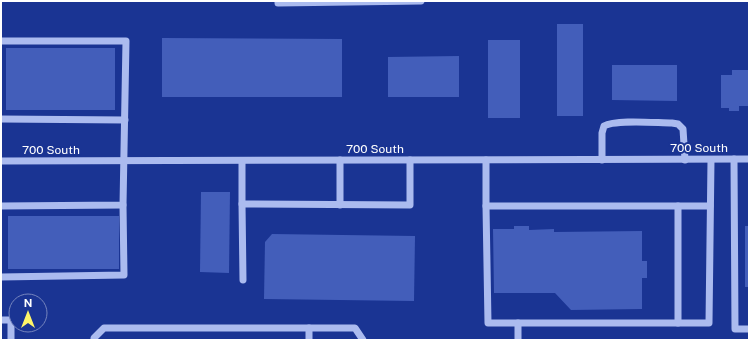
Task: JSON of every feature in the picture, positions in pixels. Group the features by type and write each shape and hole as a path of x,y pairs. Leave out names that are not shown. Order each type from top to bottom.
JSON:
{"street":[{"path":"278,1 421,1"},
{"path":"1,41 126,41 123,161 124,276 1,277"},
{"path":"1,119 125,120"},
{"path":"602,160 602,133 604,126 620,122 678,124 683,129 685,160"},
{"path":"734,159 735,329 749,329"},
{"name":"700 South","path":"1,161 749,159"},
{"path":"340,160 340,204"},
{"path":"242,204 410,205 410,160"},
{"path":"486,160 488,324 518,324 709,323 711,160"},
{"path":"242,161 243,280"},
{"path":"1,206 123,206"},
{"path":"486,206 710,206"},
{"path":"678,206 678,323"},
{"path":"1,320 11,320 11,340"},
{"path":"518,324 518,340"},
{"path":"94,340 94,338 104,328 355,328 363,340"},
{"path":"309,328 309,340"}],"building":[{"path":"557,24 583,24 583,116 557,116"},
{"path":"162,38 342,39 342,97 162,97"},
{"path":"488,40 520,40 520,118 488,118"},
{"path":"6,48 115,48 115,110 6,110"},
{"path":"459,56 459,97 388,97 388,57"},
{"path":"612,65 677,65 677,101 612,100"},
{"path":"732,70 749,70 749,106 739,106 739,111 729,111 729,108 721,108 721,75 732,75"},
{"path":"201,192 230,192 229,273 200,272"},
{"path":"8,216 119,216 119,269 8,269"},
{"path":"514,226 529,226 529,230 554,229 554,232 642,231 642,261 647,261 647,278 642,278 642,309 571,310 555,293 494,293 493,229 514,229"},
{"path":"745,226 749,226 749,287 745,287"},
{"path":"272,234 415,236 414,301 264,299 265,242"}]}
